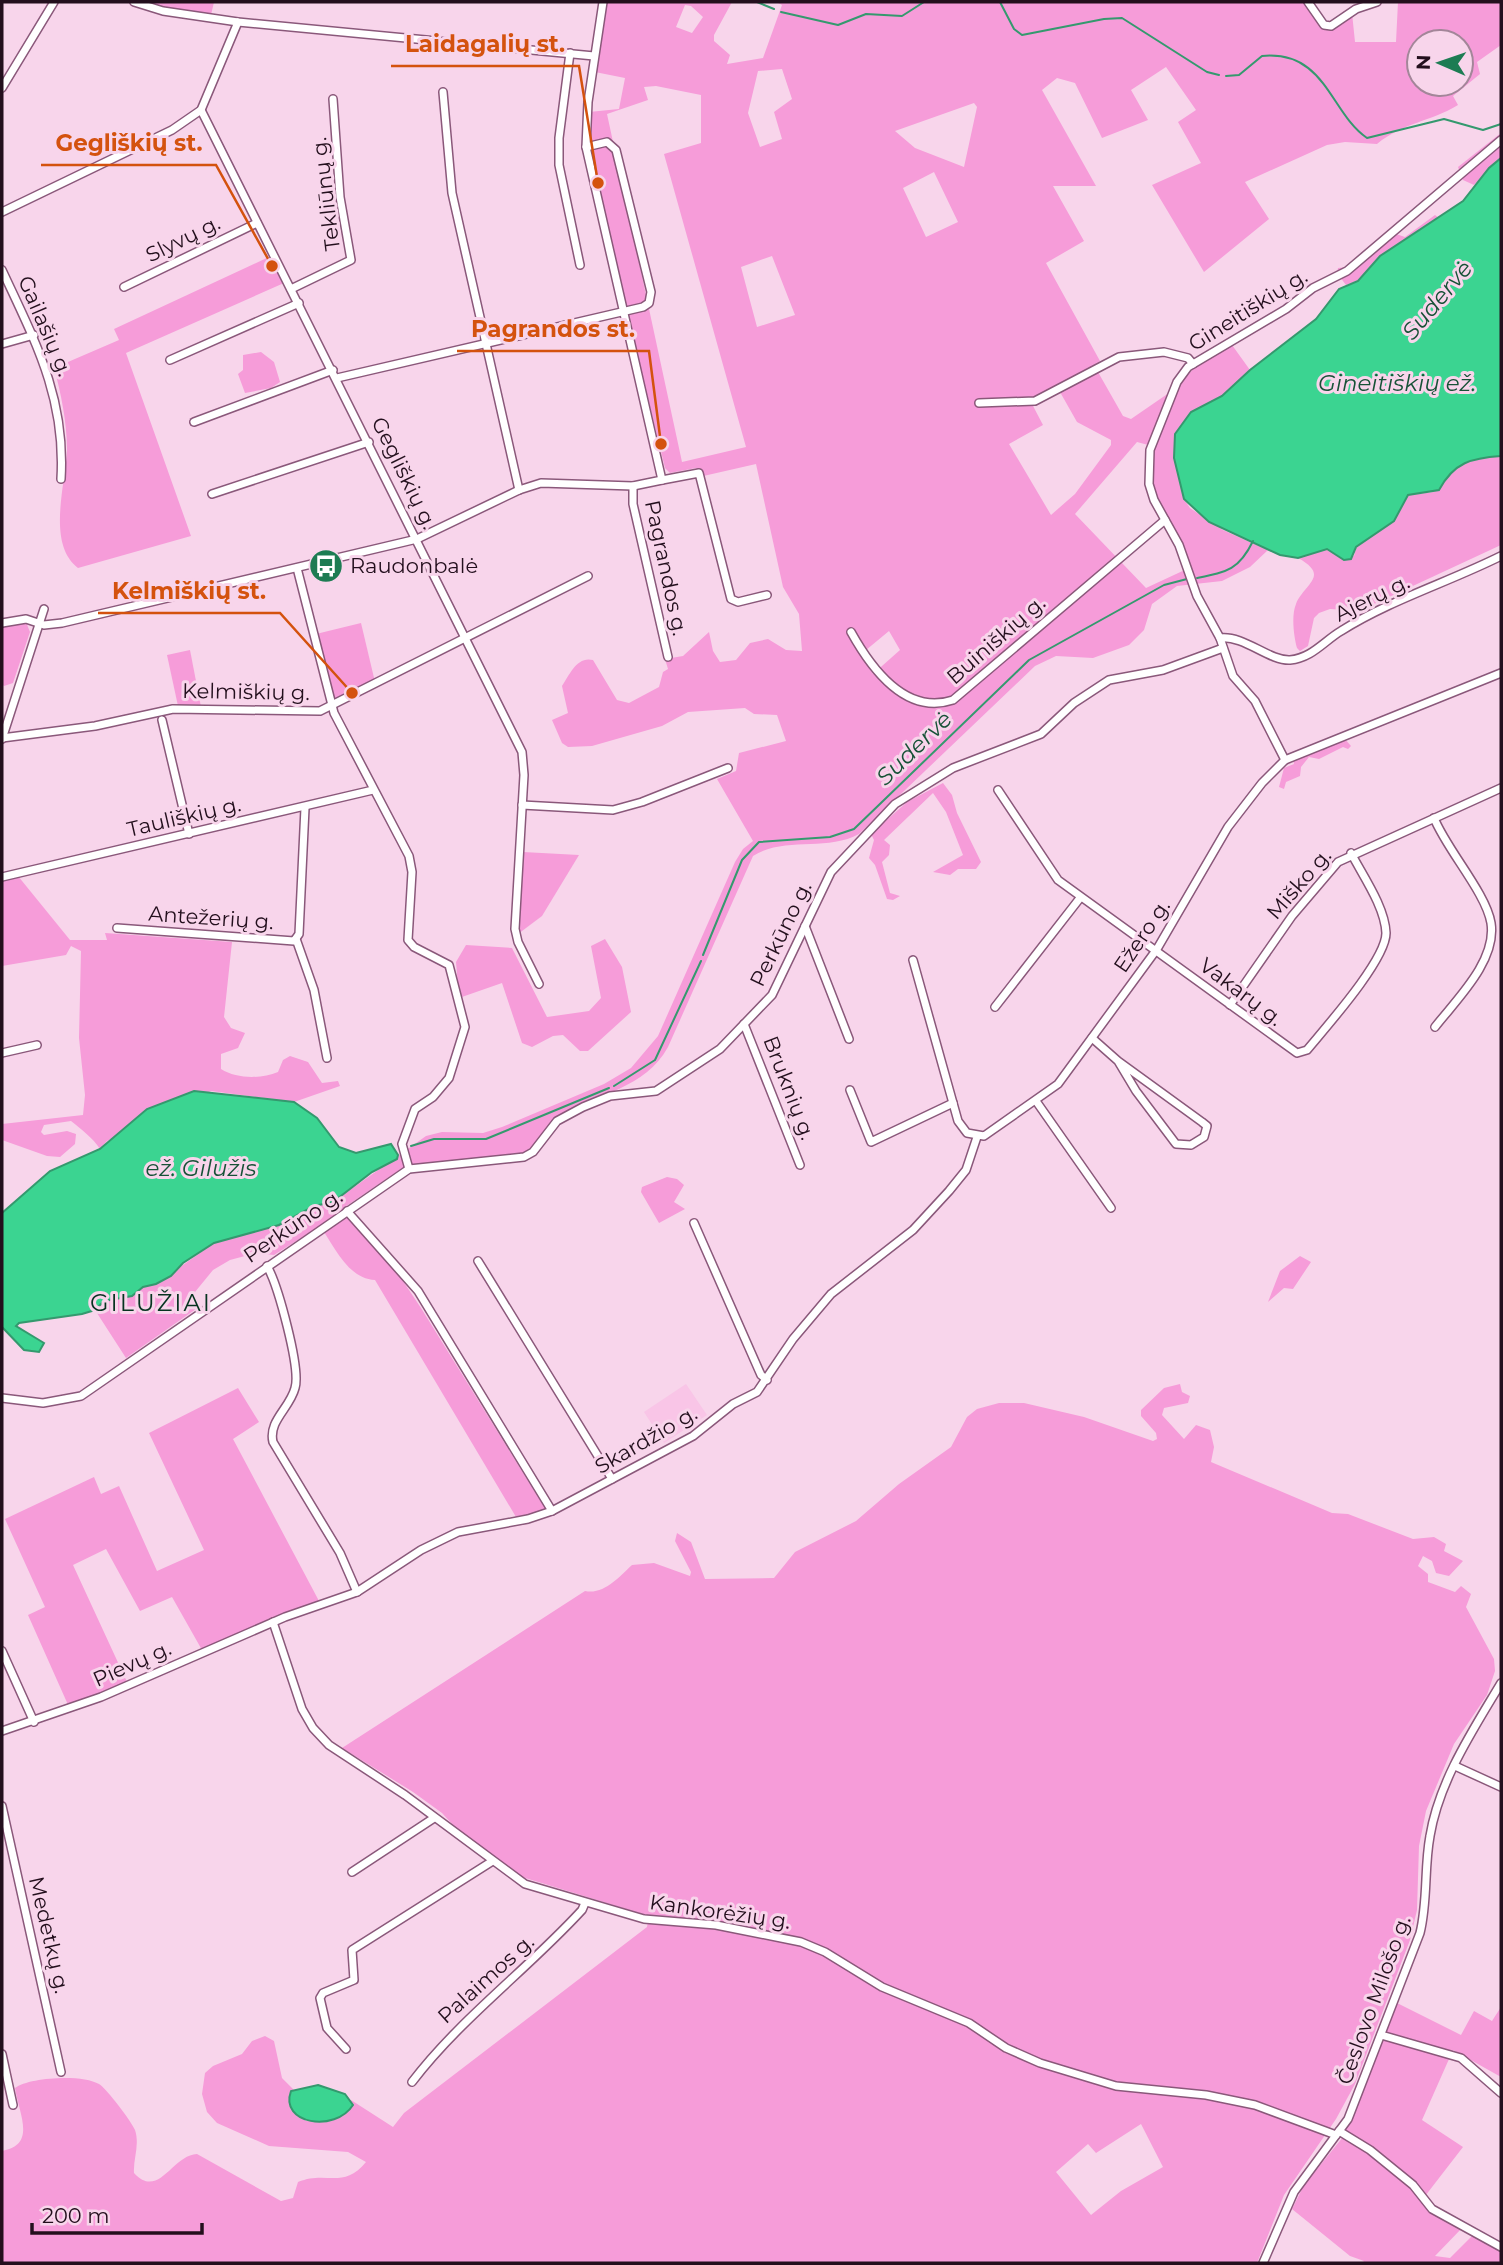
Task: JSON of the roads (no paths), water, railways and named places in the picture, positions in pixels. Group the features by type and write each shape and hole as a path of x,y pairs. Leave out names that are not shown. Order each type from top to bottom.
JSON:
{"street":[{"path":"2,88 54,2"},
{"path":"134,2 163,11 237,22 594,56"},
{"path":"603,2 586,118 586,147 662,480"},
{"path":"1308,2 1328,26 1335,25 1356,9 1377,2"},
{"path":"2,212 172,130 201,110 237,22"},
{"path":"570,53 559,138 559,165 580,265"},
{"path":"443,92 452,193 519,490"},
{"name":"Tekliūnų g.","path":"292,289 351,260 340,197 333,99"},
{"name":"Gegliškių g.","path":"201,110 418,539 522,752 524,767 515,929 517,942 539,984"},
{"name":"Gineitiškių g.","path":"1285,760 1255,701 1233,676 1220,638 1197,596 1179,545 1152,495 1147,459 1177,382 1193,364 1286,309 1313,288 1347,271 1501,140"},
{"path":"194,422 335,374 643,307 652,299 616,150 607,142 586,147"},
{"name":"Slyvų g.","path":"124,287 257,223"},
{"name":"Gailašių g.","path":"2,270 34,335 60,416 61,480"},
{"path":"170,360 299,303"},
{"path":"2,344 34,335"},
{"path":"979,403 1035,401 1119,357 1164,352 1188,358 1193,364"},
{"path":"212,494 369,442"},
{"path":"2,623 26,619 40,623 62,623 418,539 519,490 549,483 632,486 699,473 731,599 738,602 767,595"},
{"name":"Pagrandos g.","path":"632,486 633,504 668,657"},
{"name":"Buiniškių g.","path":"851,632 874,668 902,693 927,703 953,700 1165,520"},
{"name":"Ajerų g.","path":"1220,638 1254,646 1283,660 1295,659 1319,649 1348,627 1501,556"},
{"path":"297,568 333,706 411,865 407,935 414,947 449,965 465,1027 449,1078 433,1097 415,1109 402,1144 409,1168"},
{"name":"Kelmiškių g.","path":"2,738 95,726 173,709 305,712 333,706 588,576"},
{"path":"2,738 44,609"},
{"name":"Perkūno g.","path":"2,1398 56,1403 81,1396 409,1168 524,1157 534,1152 557,1121 610,1096 650,1092 661,1088 720,1049 772,995 823,884 839,861 895,804 953,768 1041,734 1074,703 1109,680 1163,670 1223,648"},
{"name":"Ežero g.","path":"977,1137 989,1133 1058,1084 1157,949 1228,827 1262,782 1285,760 1501,673"},
{"path":"162,720 189,834"},
{"path":"522,805 613,810 642,802 728,768"},
{"name":"Miško g.","path":"1230,1005 1292,916 1332,867 1351,853 1501,788"},
{"name":"Tauliškių g.","path":"2,877 373,790"},
{"name":"Vakarų g.","path":"998,790 1046,867 1080,898 1157,949 1289,1050 1297,1053 1307,1050 1365,975 1384,943 1384,926 1351,853"},
{"name":"Antežerių g.","path":"117,928 296,939 299,934 304,871 305,808"},
{"path":"1434,818 1483,905 1492,928 1489,945 1474,977 1435,1027"},
{"path":"995,1007 1080,898"},
{"path":"805,926 849,1039"},
{"path":"296,939 314,990 327,1058"},
{"path":"913,960 960,1126 977,1137"},
{"name":"Bruknių g.","path":"744,1024 800,1165"},
{"path":"1092,1038 1118,1061 1207,1126 1205,1137 1191,1145 1176,1144 1136,1091 1118,1061"},
{"path":"2,1053 37,1045"},
{"path":"850,1090 872,1142 953,1103"},
{"path":"1036,1101 1111,1209"},
{"name":"Skardžio g.","path":"273,1622 357,1592 421,1550 458,1532 528,1519 552,1511 705,1428 733,1404 757,1392 793,1339 831,1294 912,1230 949,1191 966,1170 977,1137"},
{"path":"347,1211 418,1291 552,1511"},
{"path":"694,1223 761,1375 767,1380"},
{"path":"478,1261 612,1479"},
{"path":"267,1266 277,1288 297,1372 291,1400 273,1426 273,1442 340,1553 357,1592"},
{"name":"Pievų g.","path":"2,1731 101,1697 273,1622"},
{"name":"Kankorėžių g.","path":"273,1622 302,1709 313,1728 329,1745 524,1884 645,1919 716,1926 802,1942 825,1952 882,1987 969,2023 1006,2048 1040,2063 1116,2086 1206,2095 1255,2105 1337,2133"},
{"path":"2,1651 34,1722"},
{"name":"Česlovo Milošo g.","path":"1263,2263 1294,2192 1337,2133 1360,2091 1426,1912 1430,1834 1455,1766 1472,1731 1501,1684"},
{"path":"1455,1766 1501,1787"},
{"name":"Medetkų g.","path":"2,1806 61,2073"},
{"path":"352,1872 434,1818"},
{"path":"346,2049 327,2028 320,1998 323,1993 354,1980 352,1950 491,1862"},
{"name":"Palaimos g.","path":"412,2082 440,2045 545,1950 582,1910 584,1903"},
{"path":"1381,2035 1461,2058 1501,2093"},
{"path":"2,2054 13,2105"},
{"path":"1337,2133 1370,2150 1413,2185 1432,2209 1501,2247"}],"water":[{"name":"Gineitiškių ež.","path":"1501,158 1501,456 1465,463 1451,473 1439,490 1408,495 1394,521 1356,547 1351,559 1344,560 1327,549 1298,558 1280,555 1209,522 1184,499 1174,458 1175,434 1191,412 1222,396 1250,370 1316,319 1339,289 1358,281 1380,256 1463,201 1489,168"},
{"name":"ež. Gilužis","path":"194,1091 294,1102 317,1118 339,1147 356,1153 391,1144 398,1155 397,1159 372,1172 333,1202 314,1206 279,1225 214,1243 183,1263 171,1276 143,1287 132,1296 104,1301 95,1310 82,1314 19,1323 16,1326 44,1343 39,1352 24,1350 2,1327 2,1213 50,1171 100,1149 147,1109"},
{"path":"318,2085 345,2094 353,2105 345,2114 322,2122 301,2117 293,2111 289,2102 291,2091"}],"waterway":[{"path":"757,2 774,9"},
{"path":"781,12 838,25 866,14 902,16 924,2"},
{"path":"1000,2 1014,29 1022,35 1122,18 1207,72 1219,75"},
{"path":"1226,76 1239,75 1262,56 1283,57 1300,63 1325,85 1354,127 1367,138 1444,119 1483,130 1501,124"},
{"name":"Sudervė","path":"1197,578 1231,568 1243,558 1253,541"},
{"name":"Sudervė","path":"703,955 742,860 759,842 830,837 854,829 1029,660 1164,585 1187,579"},
{"name":"Sudervė","path":"614,1086 655,1060 701,961"},
{"name":"Sudervė","path":"411,1146 434,1139 486,1139 609,1088"}],"place":[{"name":"Laidagalių st.","path":"598,183"},
{"name":"Gegliškių st.","path":"272,266"},
{"name":"Pagrandos st.","path":"661,444"},
{"name":"Raudonbalė","path":"326,566"},
{"name":"Kelmiškių st.","path":"352,693"}],"district":[{"name":"GILUŽIAI","path":"151,1303"}]}
